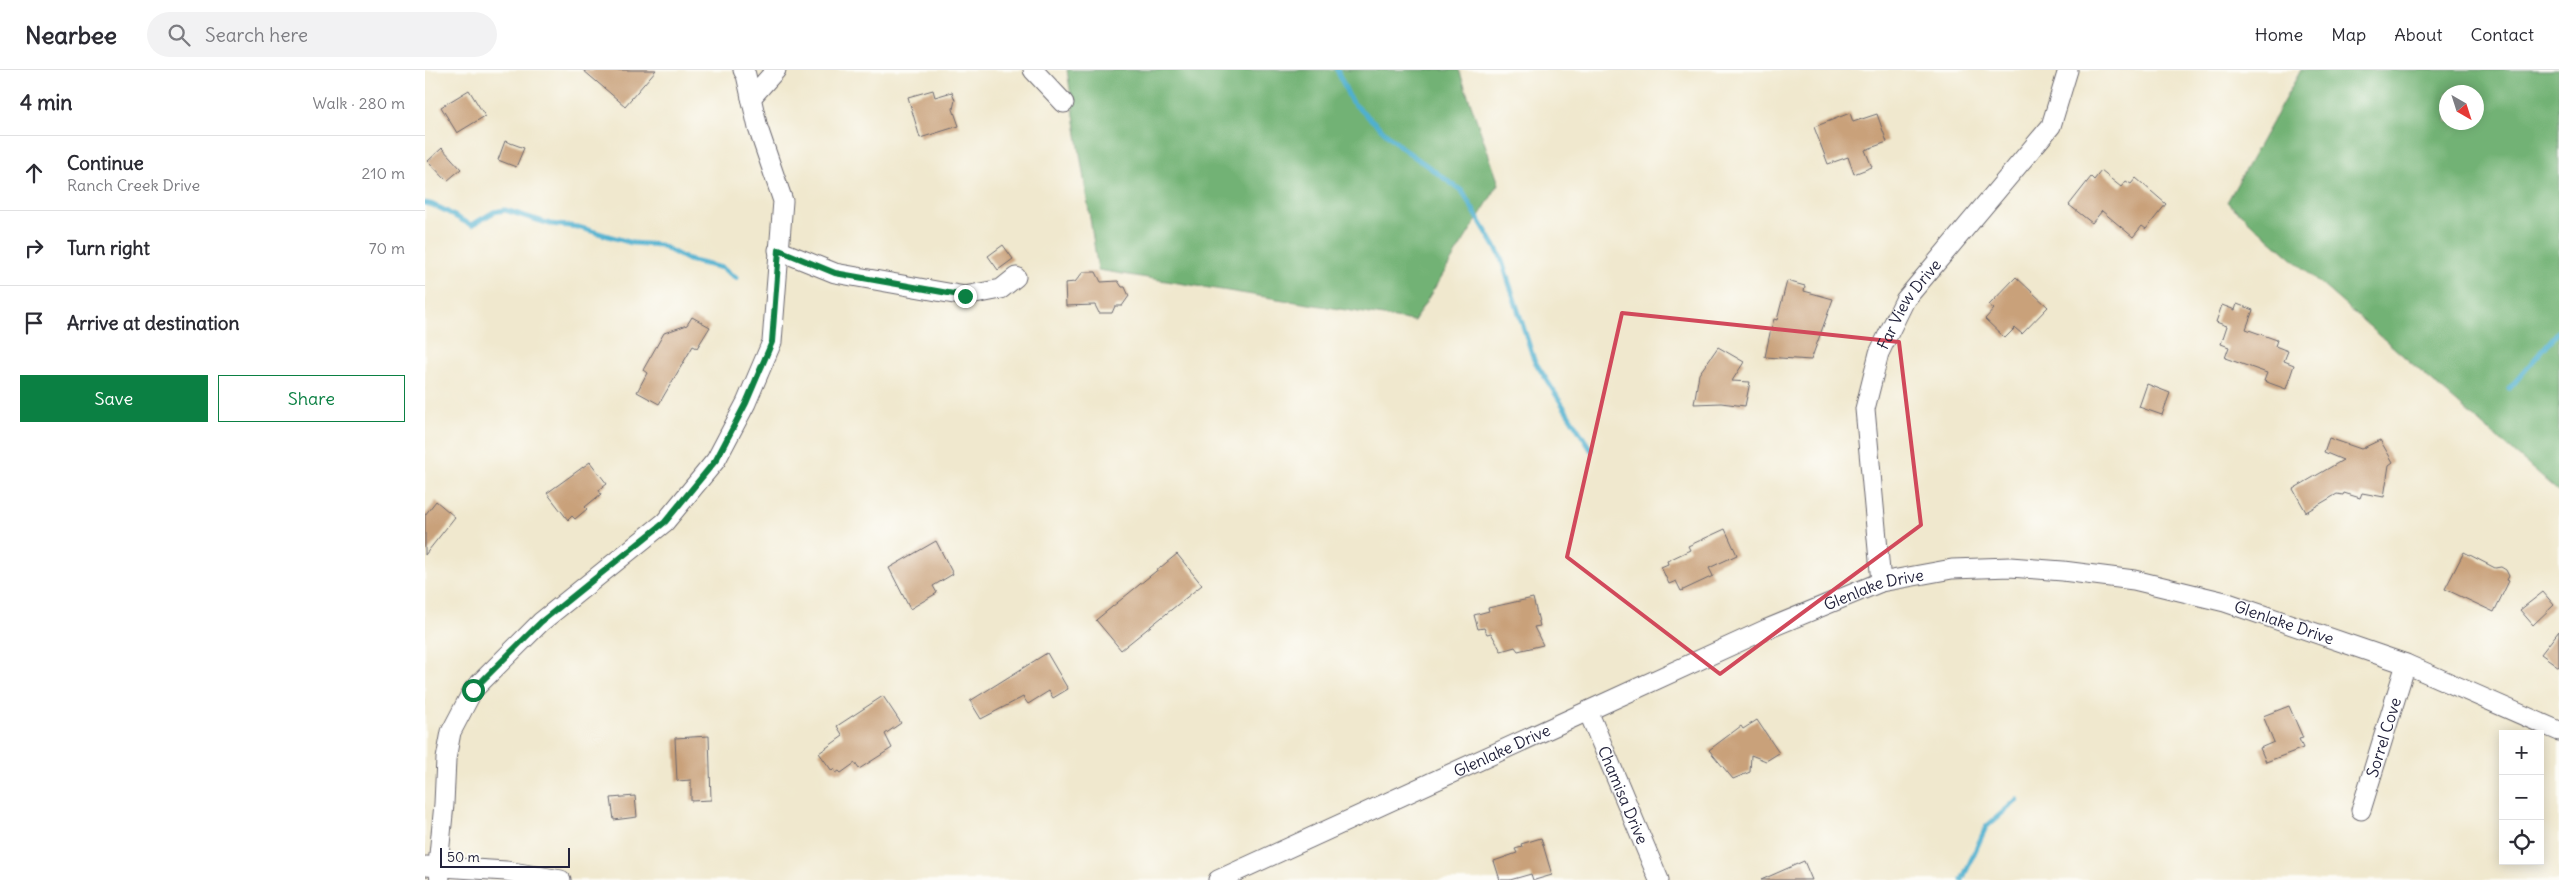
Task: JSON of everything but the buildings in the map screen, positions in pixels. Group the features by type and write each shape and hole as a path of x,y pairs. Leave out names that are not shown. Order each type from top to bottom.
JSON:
{"street":[{"path":"561,880 506,871 434,870 444,804 446,759 451,732 473,690 541,622 665,522 716,460 746,403 772,342 783,201 758,128 743,70"},
{"path":"751,98 776,70"},
{"path":"1033,70 1064,103"},
{"name":"Far View Drive","path":"1881,582 1865,409 1879,353 1905,300 2051,126 2068,70"},
{"path":"779,250 835,273 965,296 1001,289 1016,277"},
{"name":"Glenlake Drive","path":"1218,880 1767,629 1881,582 1952,569 2010,567 2134,580 2225,602 2406,664 2559,731"},
{"name":"Sorrel Cove","path":"2361,810 2406,664"},
{"name":"Chamisa Drive","path":"1588,711 1659,880"}],"highlighted area":[{"path":"1622,313 1899,342 1921,525 1720,674 1567,557"}],"green space":[{"path":"1067,70 1459,70 1499,184 1414,321 1098,270"},
{"path":"2301,70 2559,70 2559,492 2227,202"}],"waterway":[{"path":"1337,70 1351,101 1401,147 1462,191 1500,255 1534,360 1591,450"},
{"path":"425,203 437,206 472,225 494,212 505,210 550,224 578,227 632,243 660,245 688,260 722,268 736,278"},
{"path":"2509,389 2559,331"},
{"path":"1962,880 1986,827 2017,800"}],"route":[{"path":"473,690 541,622 665,522 716,460 746,403 772,342 779,250 835,273 965,296"}]}
